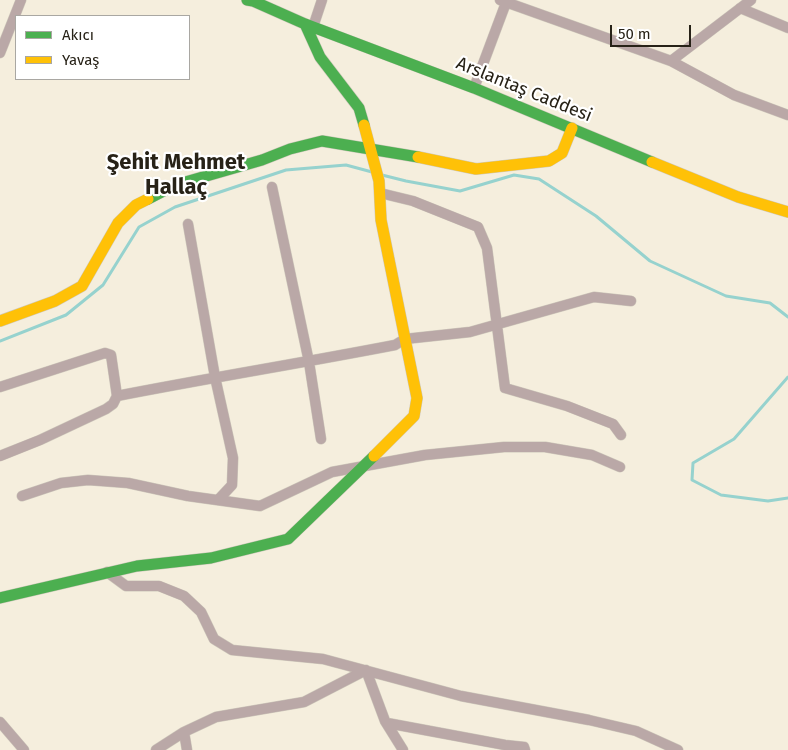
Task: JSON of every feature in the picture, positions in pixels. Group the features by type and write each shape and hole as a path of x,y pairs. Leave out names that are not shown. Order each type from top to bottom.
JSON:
{"street":[{"path":"0,53 20,0"},
{"name":"Arslantaş Caddesi","path":"251,0 309,26 474,88 738,197 788,212"},
{"path":"0,598 107,572 137,566 212,558 288,539 366,465 414,416 417,398 381,220 379,181 359,108 320,57 309,26 322,0"},
{"path":"671,61 751,0"},
{"path":"474,88 505,1 671,61 734,94 788,115"},
{"path":"740,8 788,28"},
{"path":"0,321 55,301 82,286 118,223 136,205 175,185 262,160 290,149 322,141 370,153 409,155 476,169 549,162 562,153 572,128"},
{"path":"272,187 309,362 321,439"},
{"path":"380,193 413,201 478,227 487,248 505,388 567,406 613,424 621,435"},
{"path":"188,224 215,377 233,458 232,485 218,500"},
{"path":"117,396 215,377 309,362 395,345 406,339 470,332 594,297 631,301"},
{"path":"0,387 105,353 111,355 117,396 113,404 106,409 40,440 0,456"},
{"path":"22,496 61,483 88,480 128,483 188,496 260,506 332,472 425,456 504,447 545,447 592,456 620,466"},
{"path":"107,572 126,586 159,586 184,596 201,612 214,639 232,650 323,659 462,696 589,720 636,731 678,750"},
{"path":"366,670 386,723 403,750"},
{"path":"156,750 184,732 216,717 304,702 366,670"},
{"path":"0,722 24,750"},
{"path":"386,723 524,747 525,750"},
{"path":"184,732 187,750"}],"waterway":[{"path":"0,341 66,315 103,285 139,227 175,207 286,170 346,165 372,172"},
{"path":"382,175 460,191 514,175 539,179 596,216 650,261 726,296 770,303 788,317"},
{"path":"788,377 734,439 693,463 692,480 721,495 768,501 788,498"}],"traffic: fast":[{"path":"247,0 474,88 652,162"},
{"path":"305,24 320,57 359,108 364,125"},
{"path":"148,199 175,185 262,160 290,149 322,141 418,157"},
{"path":"0,598 137,566 211,558 288,539 374,456"}],"traffic: slow":[{"path":"364,125 379,181 381,220 417,398 414,416 374,456"},
{"path":"418,157 476,169 549,161 562,153 572,128"},
{"path":"652,162 738,197 788,212"},
{"path":"0,321 55,301 82,286 118,223 136,205 148,199"}],"district":[{"name":"Şehit Mehmet Hallaç","path":"176,176"}]}
